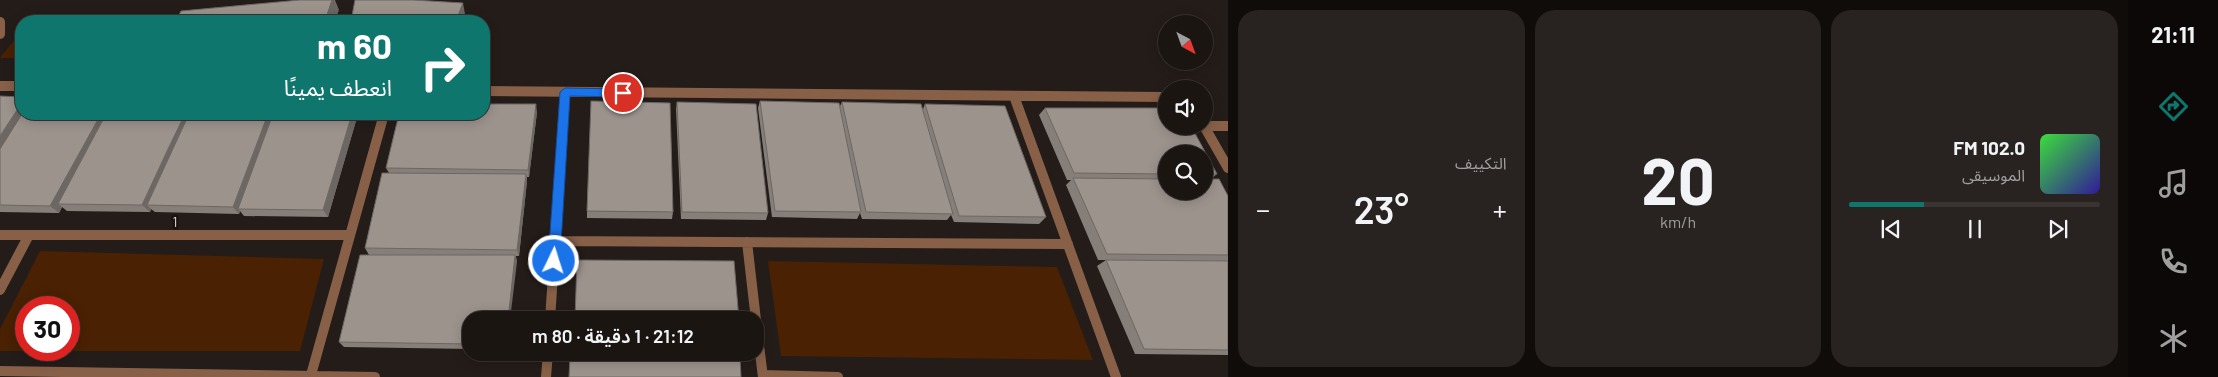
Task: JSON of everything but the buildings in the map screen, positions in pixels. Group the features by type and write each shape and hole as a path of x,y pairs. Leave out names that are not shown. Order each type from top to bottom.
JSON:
{"street":[{"path":"0,22 0,34"},
{"path":"0,86 15,86"},
{"path":"490,91 1158,97"},
{"path":"551,311 565,92"},
{"path":"1014,96 1116,377"},
{"path":"311,376 382,120"},
{"path":"1213,126 1228,126"},
{"path":"1209,135 1228,168"},
{"name":"1","path":"0,235 350,235"},
{"path":"0,290 30,235"},
{"path":"555,241 1068,244"},
{"path":"747,242 755,311"},
{"path":"546,377 547,361"},
{"path":"761,361 763,376 838,377"},
{"path":"0,371 375,377"}],"shaded area":[{"path":"14,40 15,58 0,58"},
{"path":"40,251 324,259 300,351 80,351 80,296 17,296"},
{"path":"768,261 1057,267 1093,360 781,356"},
{"path":"15,300 15,351 0,351 0,329"}],"route":[{"path":"554,261 565,92 623,93"}]}
